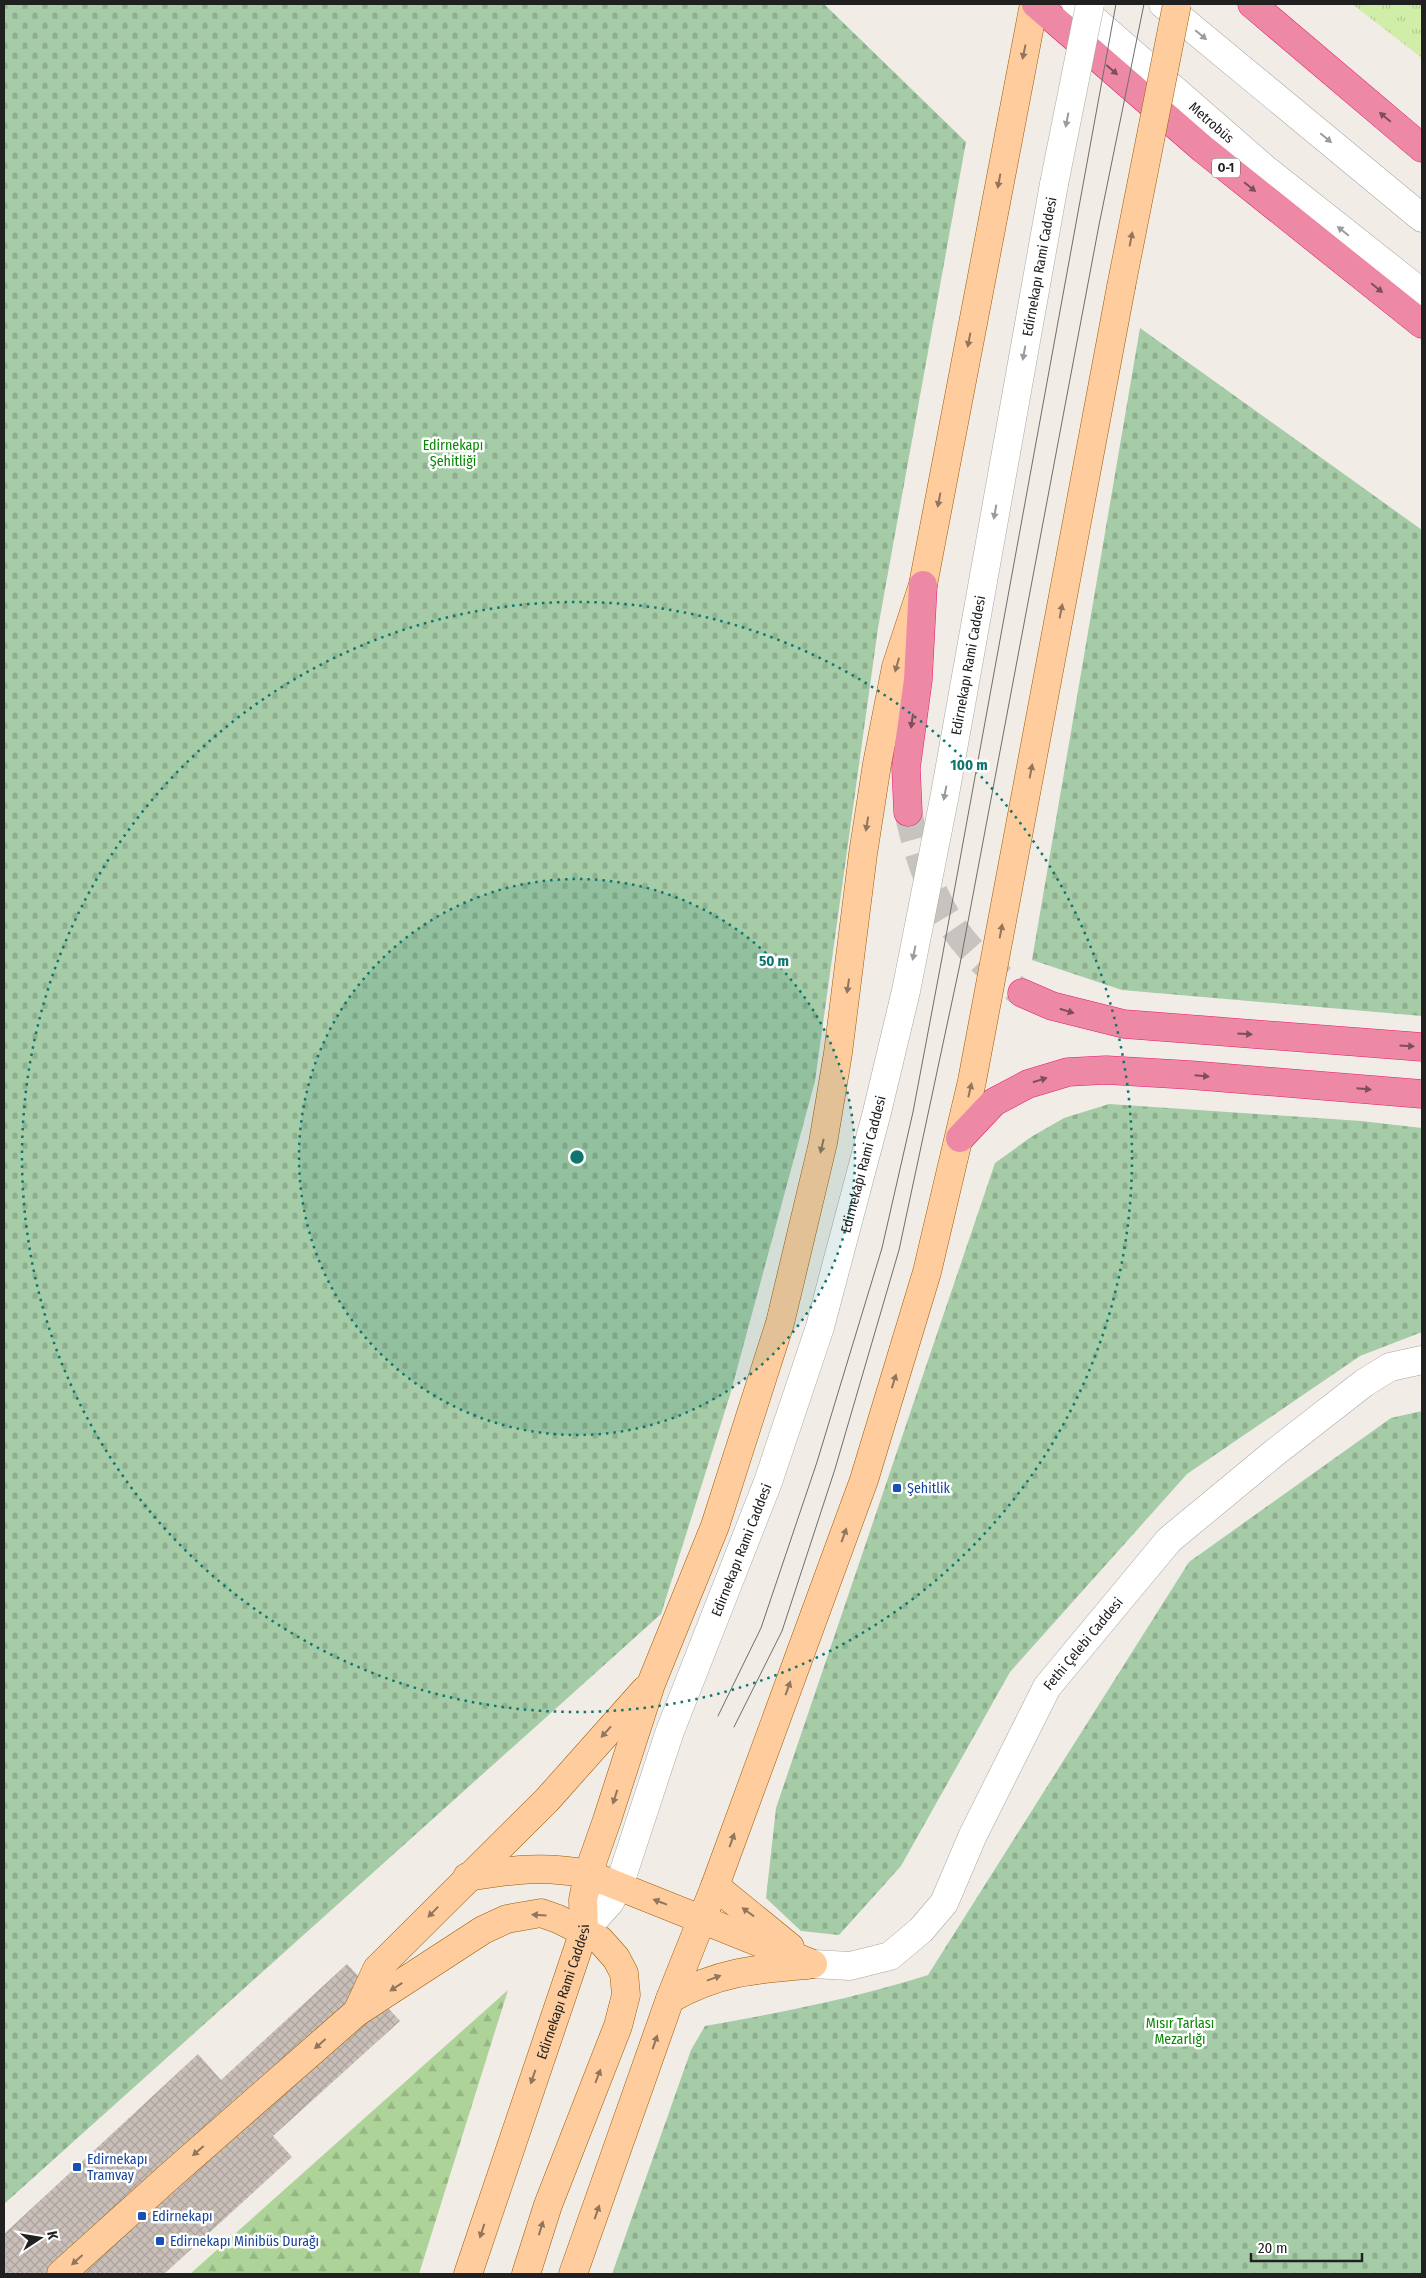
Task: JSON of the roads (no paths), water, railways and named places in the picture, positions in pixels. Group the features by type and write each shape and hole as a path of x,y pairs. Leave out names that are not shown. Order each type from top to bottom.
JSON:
{"highway":[{"name":"O-1","path":"1035,4 1203,150 1422,324"},
{"path":"1252,4 1422,148"},
{"path":"908,812 906,768 918,680 923,585"},
{"path":"1022,993 1052,1006 1124,1024 1422,1047"},
{"path":"960,1138 994,1102 1028,1084 1068,1072 1106,1070 1190,1075 1422,1094"}],"main road":[{"path":"584,1931 584,1900 588,1874 651,1684 715,1526 780,1323 823,1143 851,964 863,854 878,755 896,667 923,585 1008,133 1035,4"},
{"path":"573,2274 670,2000 715,1886 864,1480 927,1272 960,1138 998,947 1121,287 1177,4"},
{"path":"357,2012 377,1969 547,1800 651,1684"},
{"path":"467,1878 535,1868 588,1874 813,1964"},
{"path":"715,1886 727,1898 752,1915 766,1930 813,1964"},
{"path":"61,2274 357,2012 483,1930 507,1919 541,1913 584,1931 600,1940 616,1958 624,1973 626,1995 618,2026 548,2205 526,2274"},
{"name":"Edirnekapı Rami Caddesi","path":"468,2274 584,1931"},
{"path":"670,2000 694,1985 723,1975 758,1969 813,1964"}],"street":[{"name":"Metrobüs","path":"1076,4 1265,169 1422,293"},
{"name":"Edirnekapı Rami Caddesi","path":"584,1931 610,1902 619,1886 670,1731 771,1472 820,1326 877,1112 906,991 945,794 1054,184 1090,4"},
{"path":"1164,4 1422,218"},
{"name":"Fethi Çelebi Caddesi","path":"813,1964 850,1966 890,1956 921,1930 944,1903 973,1835 1047,1687 1169,1540 1273,1454 1364,1383 1390,1367 1422,1360"}],"tunnel":[{"path":"908,812 924,867 946,915 977,956 1022,993"}],"tram line":[{"path":"718,1716 761,1628 817,1462 882,1248 913,1112 942,958 1116,4"},
{"path":"734,1727 782,1631 835,1469 899,1250 960,964 1099,225 1144,4"}],"place":[{"name":"Şehitlik","path":"897,1488"},
{"name":"Edirnekapı Tramvay","path":"77,2167"},
{"name":"Edirnekapı","path":"142,2216"},
{"name":"Edirnekapı Minibüs Durağı","path":"160,2241"}],"park label":[{"name":"Edirnekapı Şehitliği","path":"453,454"},
{"name":"Mısır Tarlası Mezarlığı","path":"1180,2032"}]}
